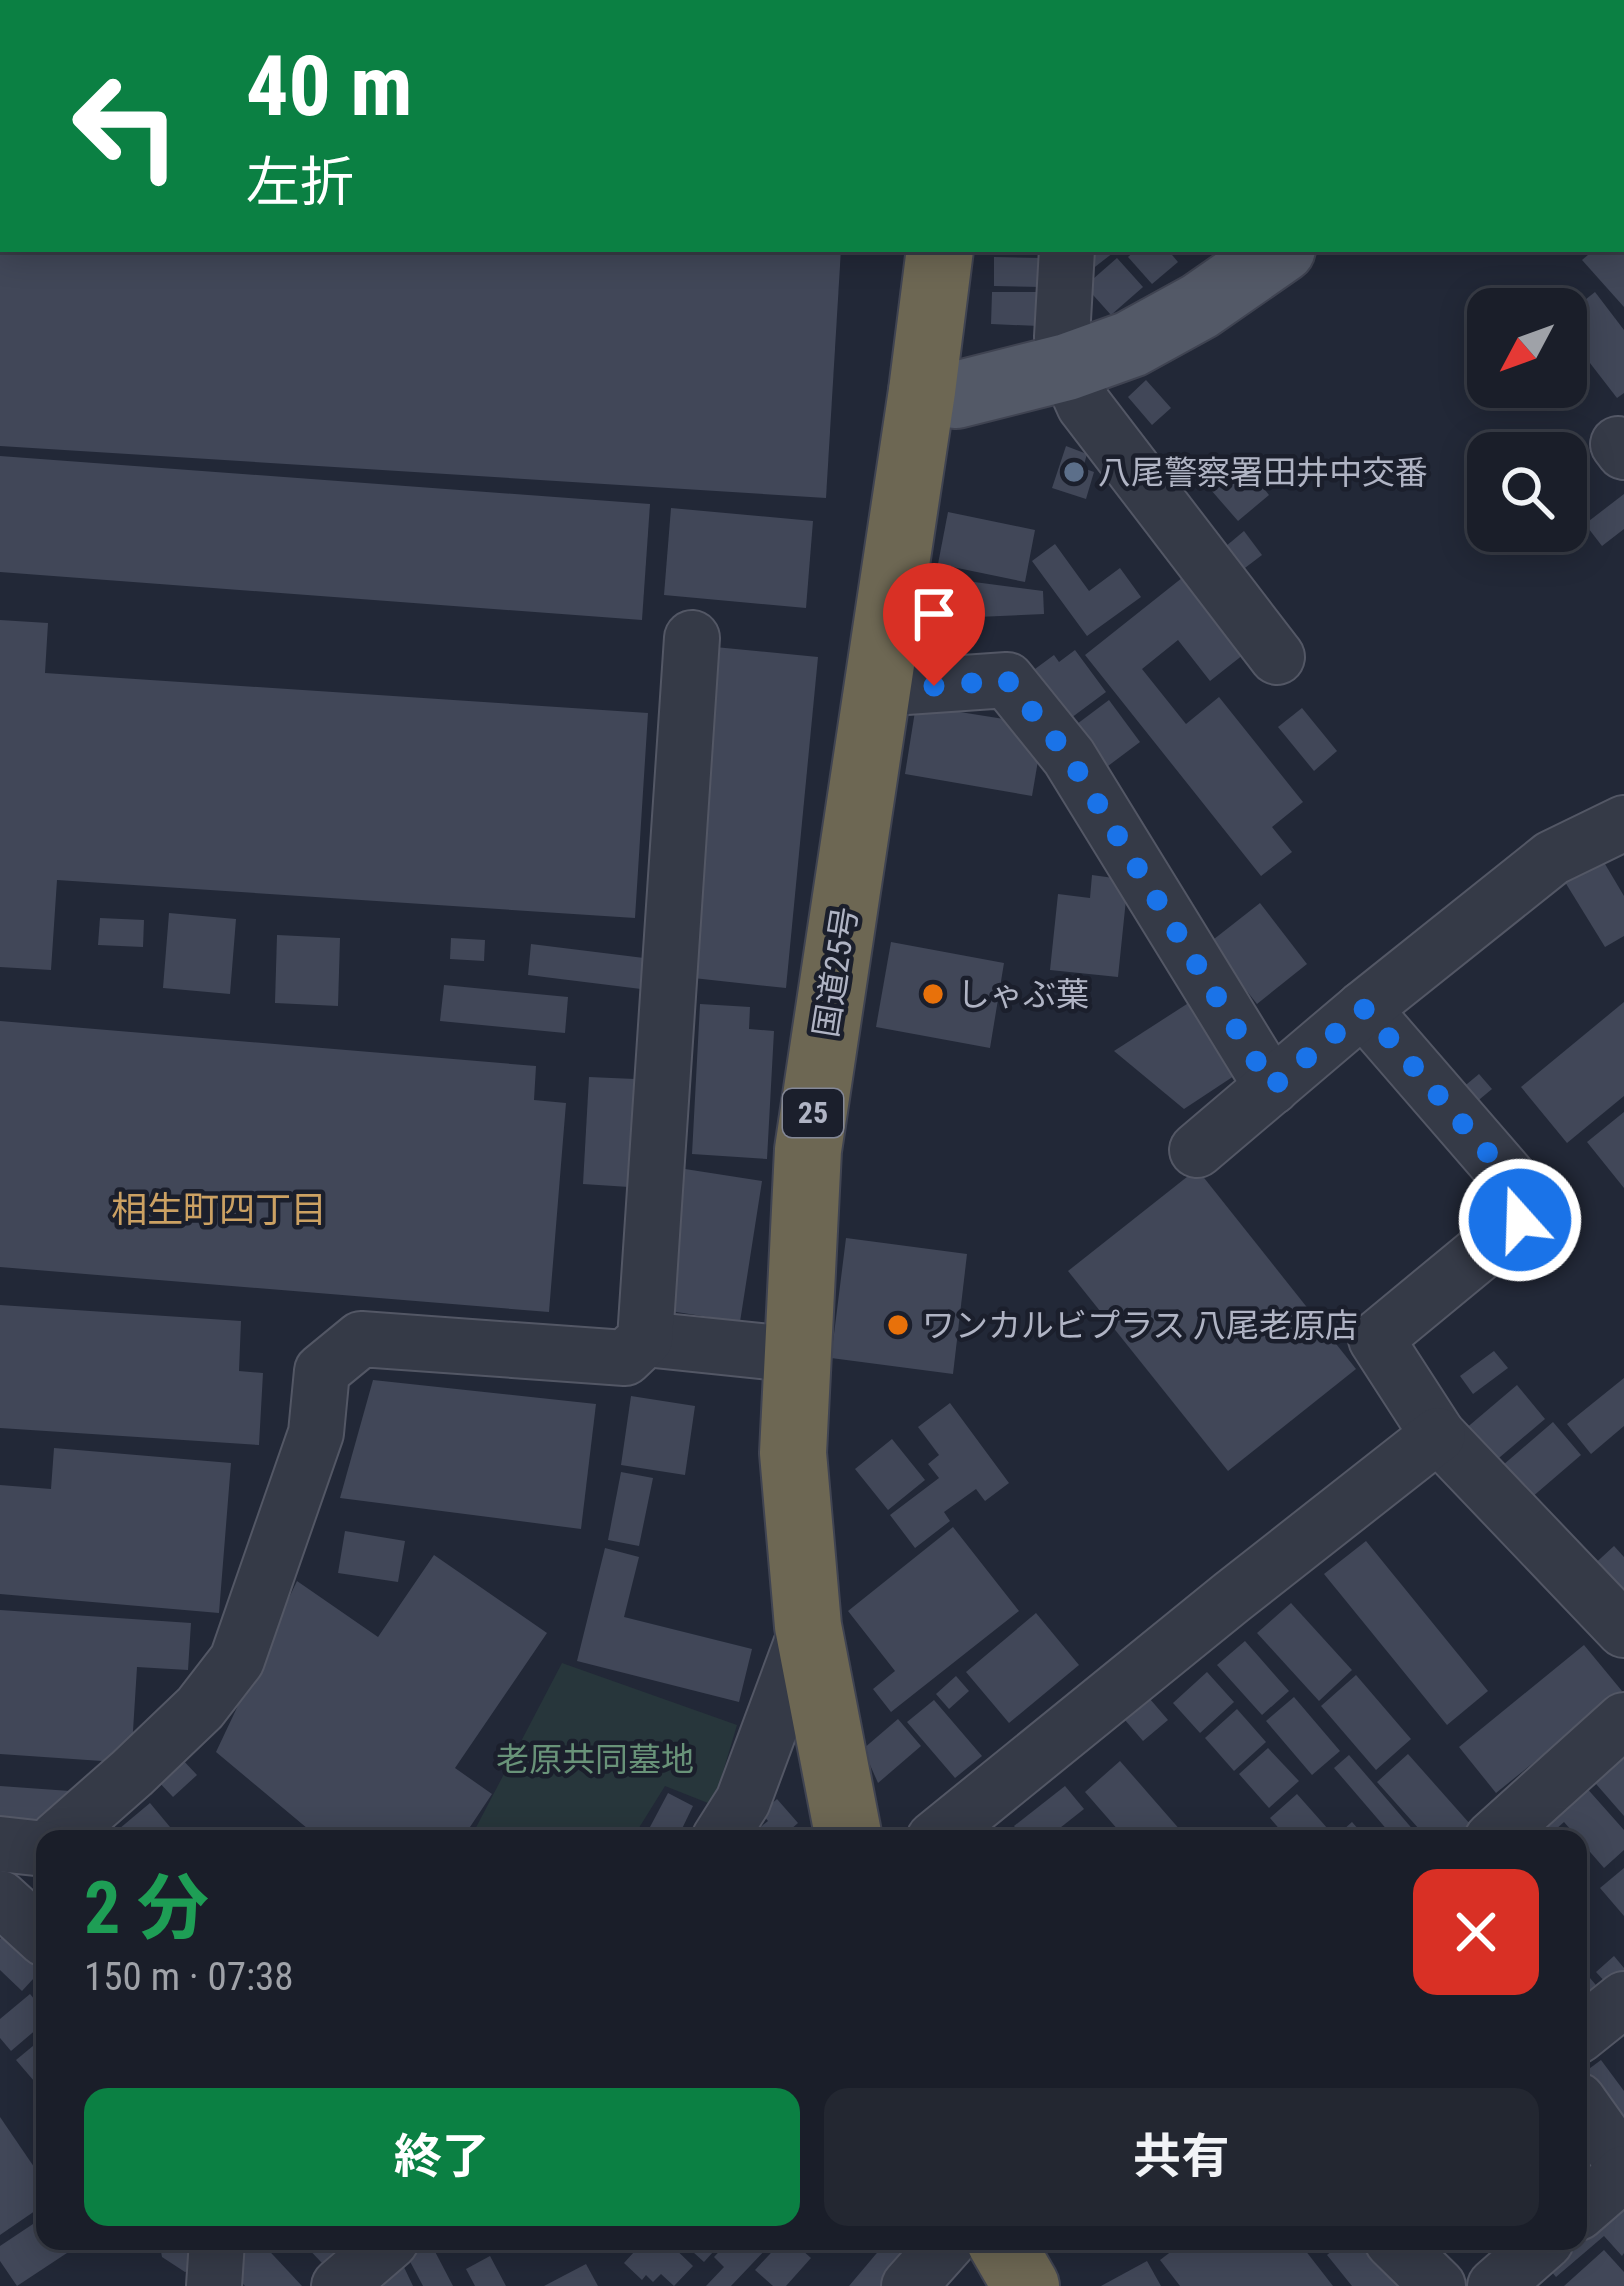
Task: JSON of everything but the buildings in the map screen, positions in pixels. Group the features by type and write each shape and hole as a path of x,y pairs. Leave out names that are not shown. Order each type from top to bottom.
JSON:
{"highway":[{"name":"国道25号","path":"847,1830 808,1626 793,1454 808,1150 940,252"},
{"path":"1005,2250 1026,2286"}],"main road":[{"path":"922,391 956,394 1067,367 1131,344 1199,306 1278,252"}],"street":[{"path":"1067,252 1062,337 1067,367 1084,405 1277,657"},
{"path":"67,1830 200,1708 236,1660 316,1433 322,1371 361,1339 625,1358 645,1339 692,638"},
{"path":"878,689 1007,680 1069,757 1272,1087"},
{"path":"1197,1150 1552,859 1624,824"},
{"path":"1364,1009 1518,1188 1520,1220 1376,1340 1438,1435 1624,1630"},
{"path":"645,1339 798,1355"},
{"path":"945,1830 1438,1435"},
{"path":"725,1830 743,1801 808,1626"},
{"path":"1502,1830 1624,1720"},
{"path":"0,1844 36,1848"},
{"path":"0,1898 36,1931"},
{"path":"1587,2029 1624,2000"},
{"path":"1587,2114 1624,2169 1587,2204"},
{"path":"214,2286 217,2250"},
{"path":"339,2286 381,2250"},
{"path":"909,2286 941,2250"},
{"path":"1401,2250 1438,2286"},
{"path":"1495,2286 1536,2250"}],"green space":[{"name":"老原共同墓地","path":"562,1663 737,1725 713,1805 665,1786 638,1830 475,1830"}],"place":[{"name":"八尾警察署田井中交番","path":"1074,472"},
{"name":"しゃぶ葉","path":"933,994"},
{"name":"ワンカルビプラス 八尾老原店","path":"898,1325"}],"district":[{"name":"相生町四丁目","path":"219,1209"}],"route":[{"path":"934,686 1007,680 1069,757 1272,1087 1364,1009 1518,1188 1520,1220"}]}
